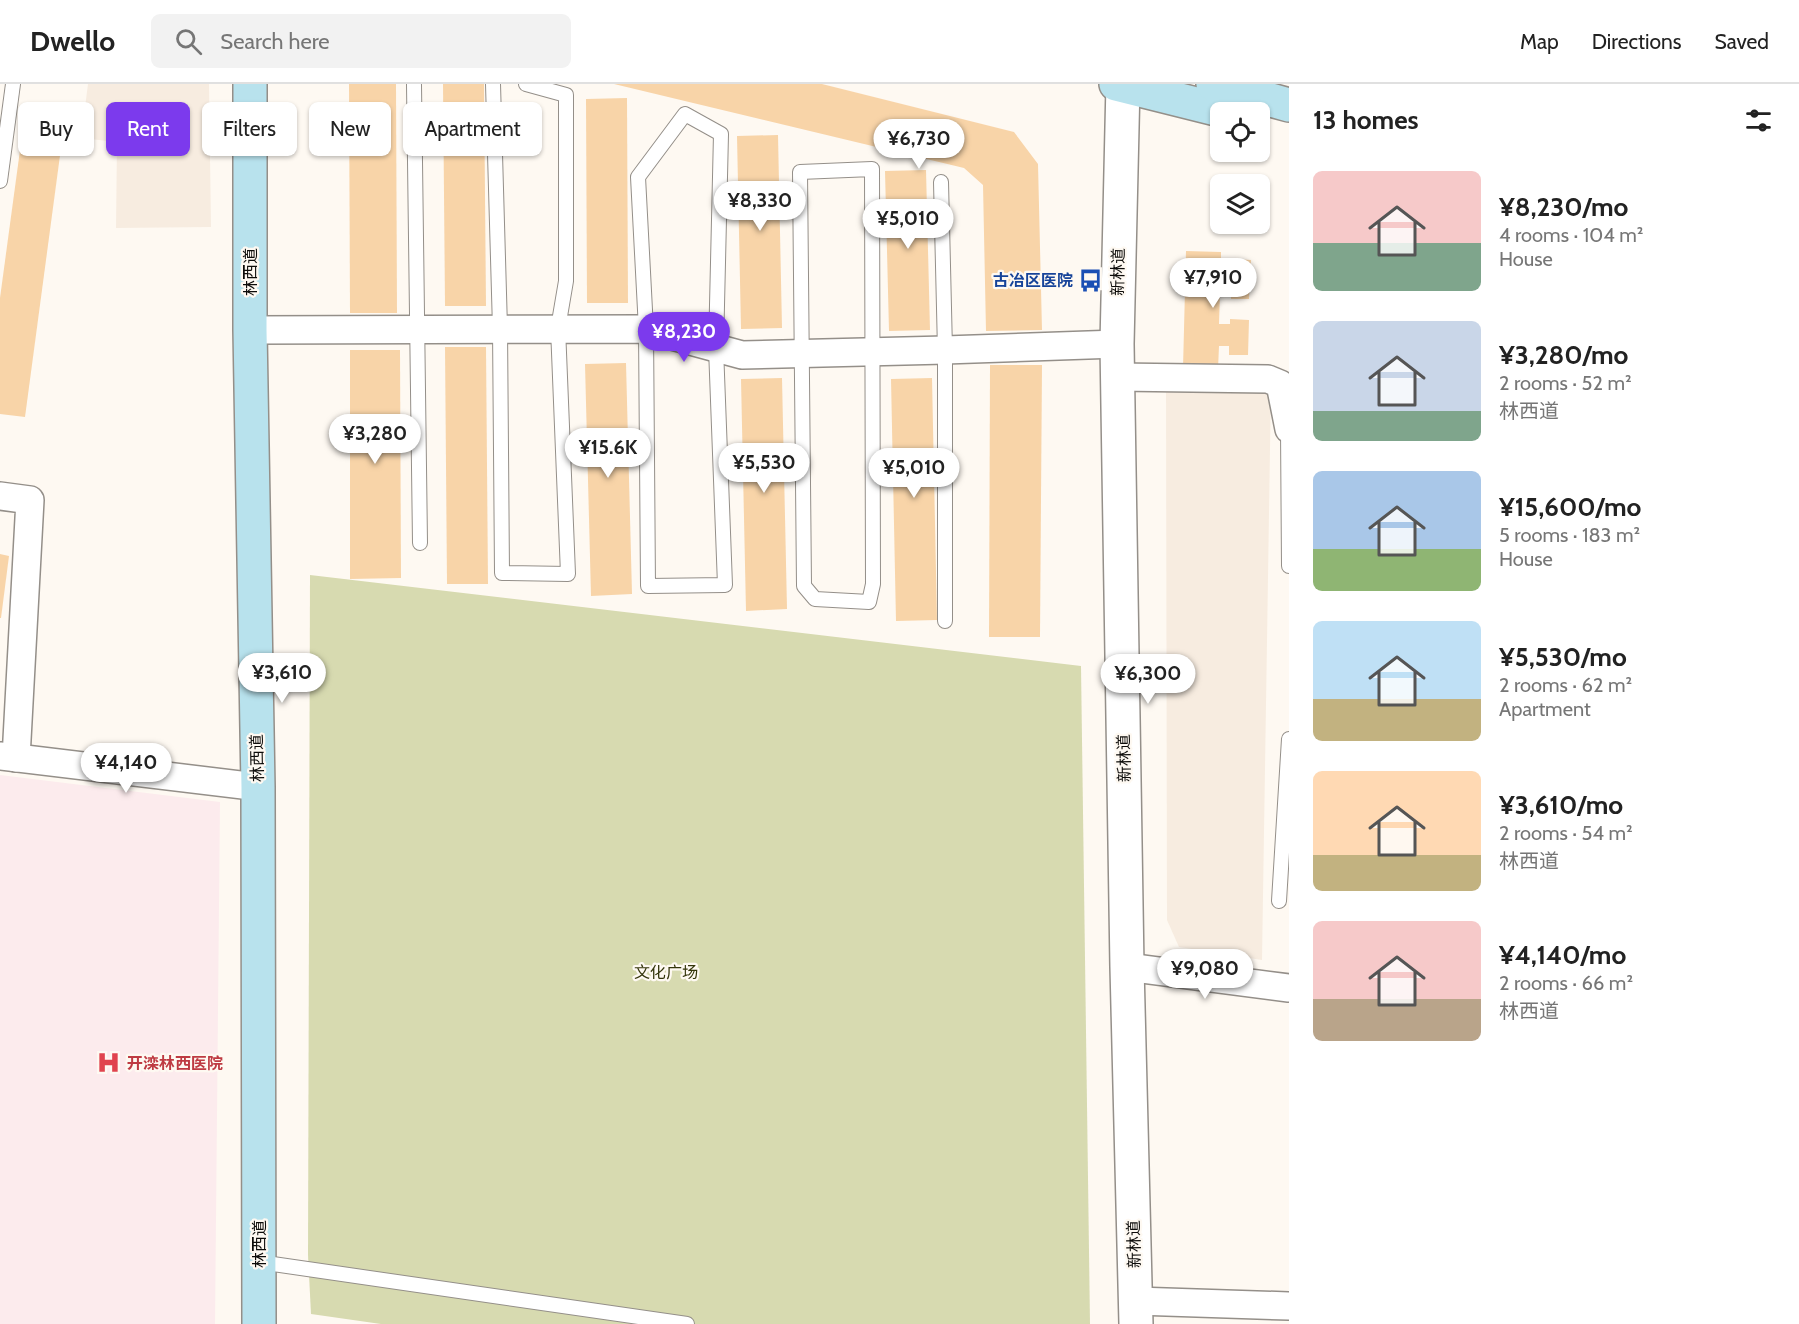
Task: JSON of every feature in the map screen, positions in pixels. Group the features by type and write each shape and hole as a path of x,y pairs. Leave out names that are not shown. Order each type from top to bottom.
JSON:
{"main road":[{"name":"林西道","path":"250,84 250,330 258,787 260,1262 258,1324"},
{"path":"1213,84 1289,105"},
{"path":"1121,85 1210,107"},
{"path":"1270,123 1289,128"}],"street":[{"name":"新林道","path":"1121,85 1117,377 1136,1313"},
{"path":"250,330 646,329 742,355 1117,344"},
{"path":"1117,377 1268,379 1280,384 1288,429"},
{"path":"0,496 30,500 8,757 258,787"},
{"path":"1128,967 1289,988"},
{"path":"1136,1313 1289,1306"}],"lane":[{"path":"0,181 5,111 13,84"},
{"path":"493,84 500,328 502,573 568,574 558,328 566,281 566,95 526,84"},
{"path":"414,85 420,543"},
{"path":"685,114 722,134 716,348 724,585 648,586 646,329 638,177 685,114"},
{"path":"872,169 873,351 873,584 869,602 815,599 804,586 800,172 872,169"},
{"path":"940,183 945,350 945,621"},
{"path":"1288,429 1289,566"},
{"path":"1280,901 1289,739"},
{"path":"260,1262 687,1324"}],"shaded area":[{"path":"88,84 209,84 209,102 202,102 202,156 210,156 211,227 116,228 117,156 190,156 190,102 106,102 106,141 94,139 94,102 86,102"},
{"path":"1166,385 1271,385 1262,960 1179,947 1167,920"},
{"name":"开滦林西医院","path":"0,775 220,802 215,1324 0,1324"}],"green space":[{"name":"文化广场","path":"310,575 1081,666 1090,1324 381,1324 311,1314 308,1255"}],"building":[{"path":"349,84 396,84 397,313 350,313 349,156 391,156 391,102 349,102"},
{"path":"443,84 484,84 484,102 443,102"},
{"path":"614,84 822,84 1014,132 1038,164 1042,330 986,331 983,185 964,168"},
{"path":"627,98 628,303 587,303 586,99"},
{"path":"778,135 782,328 741,329 737,136"},
{"path":"19,156 60,156 25,417 0,414 0,298"},
{"path":"444,156 485,156 486,306 445,306"},
{"path":"926,170 930,330 889,331 885,171"},
{"path":"1186,251 1221,252 1221,265 1232,265 1232,259 1251,260 1249,299 1231,299 1231,292 1220,292 1219,324 1230,324 1230,319 1249,320 1248,355 1229,355 1229,346 1219,346 1218,369 1183,368"},
{"path":"445,347 486,347 488,584 447,584"},
{"path":"350,350 400,350 401,578 350,579"},
{"path":"626,363 632,594 591,596 585,364"},
{"path":"990,365 1042,365 1040,637 989,637"},
{"path":"782,378 787,609 746,611 741,379"},
{"path":"932,378 937,620 896,621 891,379"},
{"path":"0,554 9,556 1,618 0,618"}],"place":[{"name":"古冶区医院","path":"1091,280"},
{"name":"开滦林西医院","path":"109,1063"}]}
